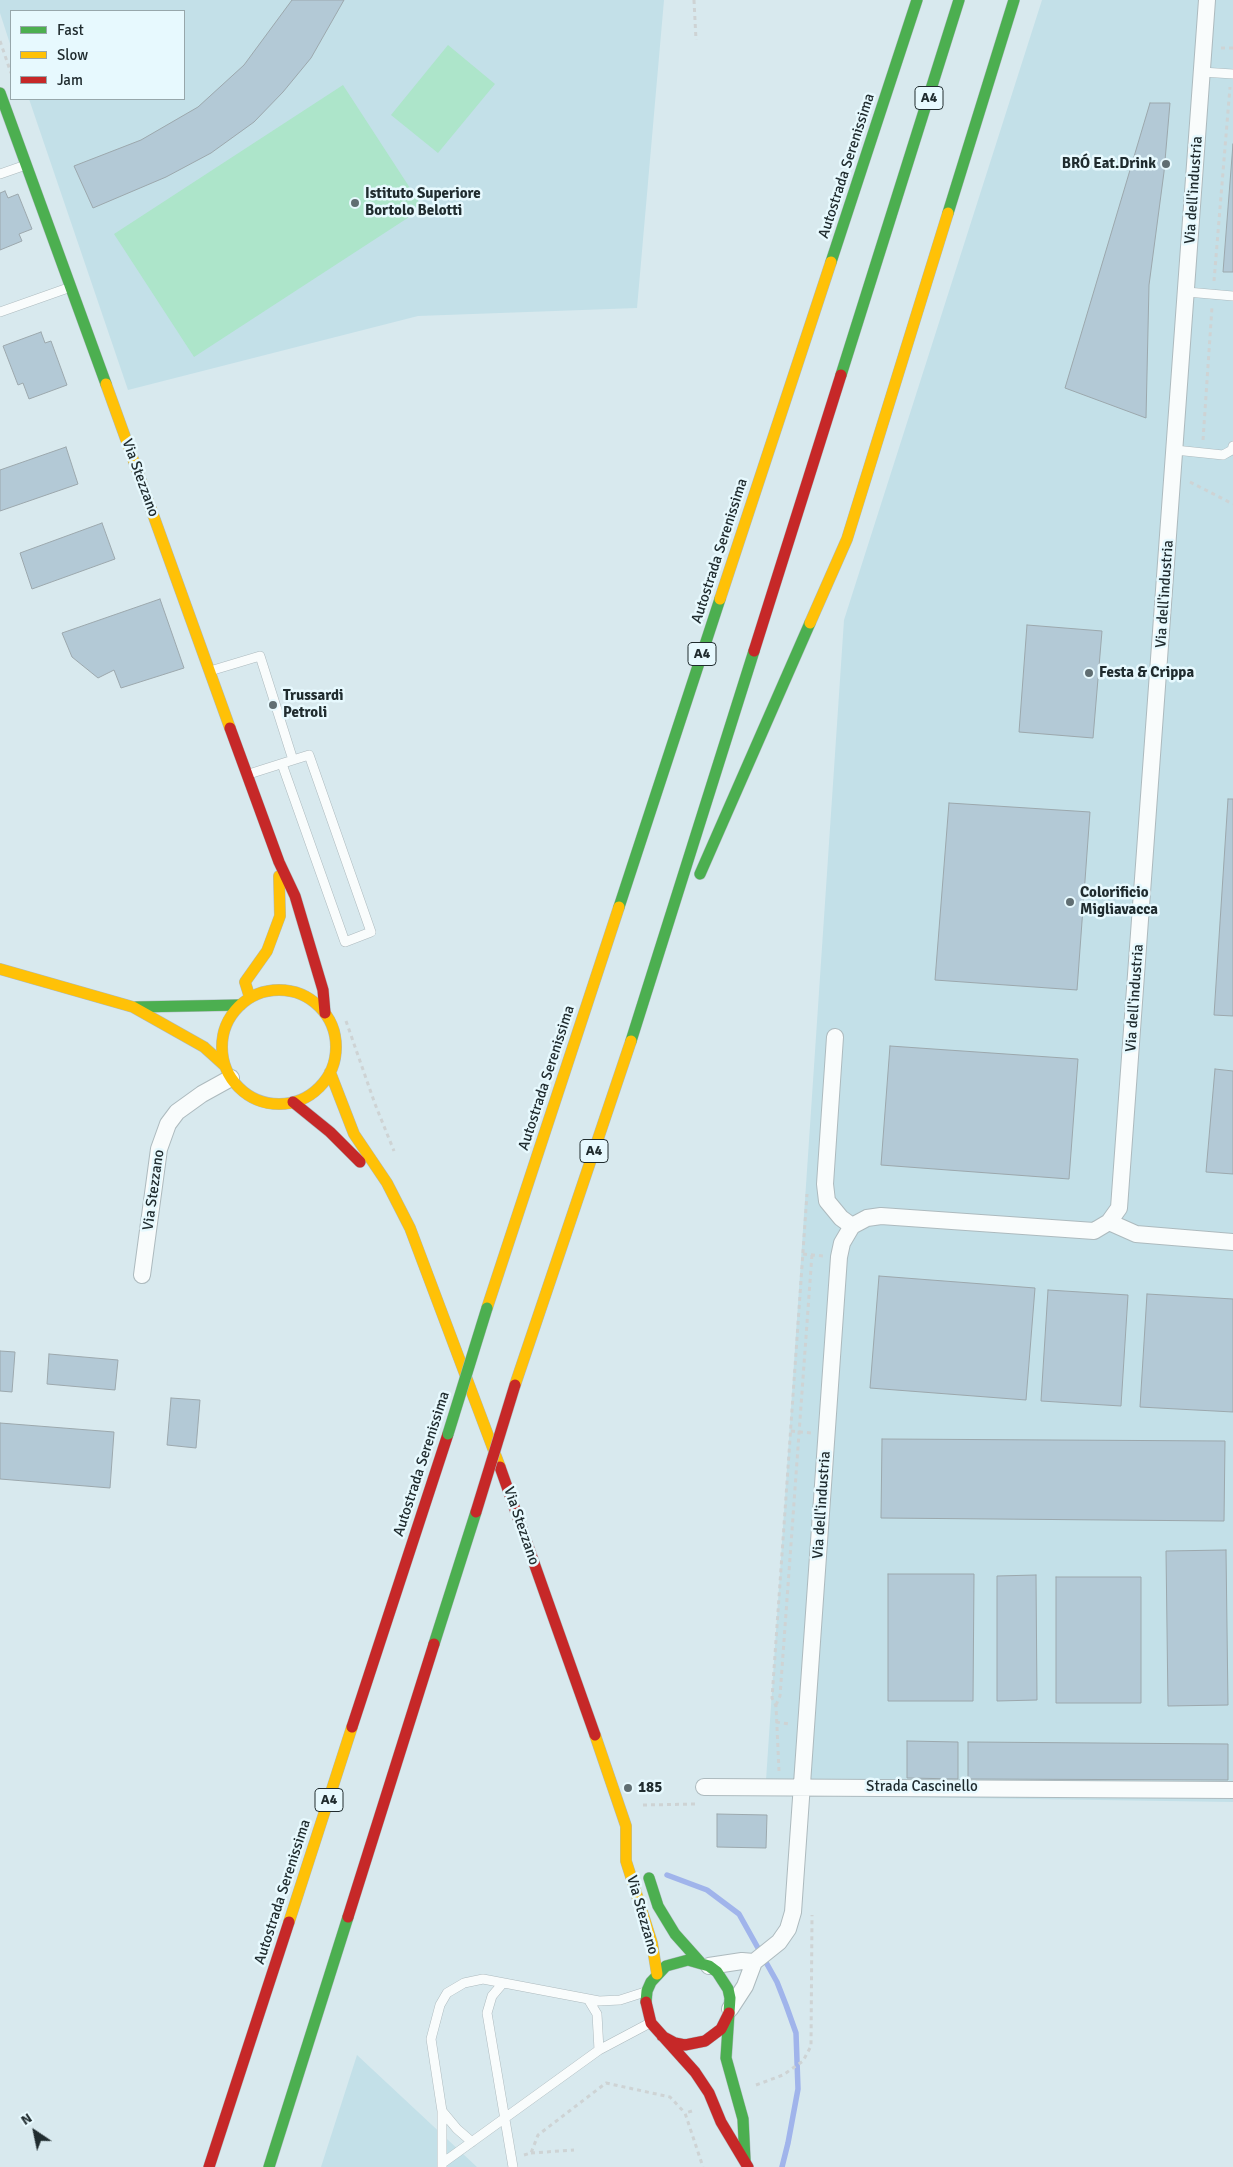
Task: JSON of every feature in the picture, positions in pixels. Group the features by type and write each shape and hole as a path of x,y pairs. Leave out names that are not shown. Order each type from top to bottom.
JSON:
{"main road":[{"name":"Autostrada Serenissima","path":"210,2167 448,1434 487,1308 917,0"},
{"name":"A4","path":"269,2167 515,1385 644,1002 959,0"},
{"path":"696,884 847,539 1014,0"},
{"name":"Via Stezzano","path":"0,93 247,775 279,862 295,896 323,990 325,1013"},
{"name":"Via Stezzano","path":"250,998 246,982 267,951 280,916 279,862"},
{"path":"644,1002 688,902"},
{"path":"0,969 133,1007 204,1047 228,1072"},
{"name":"Via Stezzano","path":"270,991 290,991 309,998 325,1013 332,1026 336,1041 334,1062 330,1072 315,1091 292,1102 275,1104 258,1100 243,1091 228,1072 222,1056 224,1034 230,1018 240,1005 250,998 270,991"},
{"path":"133,1007 240,1005"},
{"name":"Via Stezzano","path":"330,1072 354,1134 387,1183 410,1228 473,1391 626,1826 638,1848"},
{"name":"Via Stezzano","path":"292,1102 330,1132 357,1158 410,1228"},
{"name":"Via Stezzano","path":"626,1826 626,1860 652,1942 657,1974"},
{"name":"Via Stezzano","path":"644,1864 658,1906 675,1934 704,1964 717,1972 728,1989 730,2010 726,2058 743,2119 746,2164"},
{"name":"Via Stezzano","path":"704,1964 677,1962 666,1966 657,1974 647,1992 646,2008 651,2023 695,2072 709,2093 721,2122 746,2164"},
{"name":"Via Stezzano","path":"658,2032 675,2043 690,2044 705,2041 721,2029 730,2010"}],"street":[{"path":"1195,0 1206,23"},
{"name":"Via dell'industria","path":"1109,1222 1119,1208 1122,1191 1207,0"},
{"name":"Via dell'industria","path":"1206,23 1216,0"},
{"path":"835,1037 825,1184 828,1202 852,1226 867,1218 881,1216 1094,1231 1109,1222 1136,1234 1233,1242"},
{"name":"Via Stezzano","path":"142,1275 159,1149 168,1124 177,1112 228,1072"},
{"name":"Via dell'industria","path":"802,1786 839,1257 842,1243 852,1226"},
{"path":"730,2010 745,1986 754,1962 779,1942 788,1929 793,1912 802,1786"},
{"name":"Strada Cascinello","path":"704,1787 802,1786 1233,1790"},
{"path":"704,1964 754,1962"}],"lane":[{"path":"1202,72 1232,74"},
{"path":"0,174 25,165"},
{"path":"0,312 70,288"},
{"path":"1187,292 1233,296"},
{"path":"1175,450 1223,455 1232,450 1233,446"},
{"path":"209,671 260,656 293,760"},
{"path":"247,775 309,755 371,932 344,942 282,764"},
{"path":"443,2165 442,2111 431,2039 440,2005 447,1993 464,1983 483,1980 588,1999 620,2000 647,1992"},
{"path":"504,1983 492,1996 487,2013 512,2163"},
{"path":"588,1999 597,2014 599,2050"},
{"path":"443,2165 599,2050 651,2023"},
{"path":"442,2111 456,2129 472,2142"}],"path":[{"path":"694,0 696,40"},
{"path":"0,41 10,70"},
{"path":"1202,453 1213,294 1232,74"},
{"path":"1174,474 1233,504"},
{"path":"780,1786 776,1706 772,1698 808,1184 825,1184"},
{"path":"776,1706 780,1696 812,1254"},
{"path":"620,1806 704,1804 704,1787"},
{"path":"783,2075 803,2061 811,2046 812,1908"},
{"path":"531,2153 538,2136 606,2082 670,2097 684,2113"},
{"path":"512,2163 531,2153 574,2150"}],"shaded area":[{"name":"Istituto Superiore Bortolo Belotti","path":"0,0 664,0 637,308 418,316 128,390 29,100 185,100 185,10 10,10 10,44 0,13"},
{"path":"1042,0 1233,0 1233,1802 765,1795 844,620"},
{"path":"357,2055 477,2167 321,2167"}],"green space":[{"path":"448,45 495,84 438,153 391,115"},
{"path":"343,85 423,208 194,357 114,234"}],"building":[{"path":"292,0 344,0 311,58 283,92 254,122 211,153 166,177 93,208 74,166 141,140 198,107 244,65"},
{"path":"1150,103 1170,103 1164,172 1149,285 1146,418 1065,388"},
{"path":"1233,144 1233,272 1223,272"},
{"path":"5,191 8,198 18,194 32,229 19,234 22,241 0,250 0,193"},
{"path":"41,332 45,343 51,341 67,385 29,399 23,383 18,385 3,346"},
{"path":"66,447 78,484 0,511 0,470"},
{"path":"102,523 115,559 32,589 20,553"},
{"path":"160,599 184,668 121,688 114,670 98,678 72,657 62,633"},
{"path":"1027,625 1102,631 1093,738 1019,732"},
{"path":"1228,799 1233,799 1233,1016 1214,1015"},
{"path":"949,803 1090,812 1077,990 935,980"},
{"path":"890,1046 1078,1059 1069,1179 881,1165"},
{"path":"1215,1069 1233,1071 1233,1174 1206,1172"},
{"path":"879,1276 1035,1288 1026,1400 870,1388"},
{"path":"1048,1290 1128,1295 1121,1406 1041,1401"},
{"path":"1147,1294 1233,1299 1233,1412 1140,1407"},
{"path":"0,1351 15,1352 12,1392 0,1391"},
{"path":"49,1354 118,1360 115,1390 47,1384"},
{"path":"171,1398 200,1400 196,1448 167,1445"},
{"path":"0,1423 114,1432 110,1488 0,1479"},
{"path":"882,1439 1225,1441 1224,1521 881,1518"},
{"path":"1226,1550 1228,1705 1168,1706 1166,1551"},
{"path":"888,1574 974,1574 973,1701 888,1701"},
{"path":"1036,1575 1037,1700 997,1701 997,1576"},
{"path":"1056,1577 1141,1577 1141,1703 1056,1703"},
{"path":"907,1741 958,1742 958,1779 907,1778"},
{"path":"968,1742 1228,1744 1228,1780 968,1779"},
{"path":"717,1814 767,1815 766,1848 717,1847"}],"waterway":[{"path":"667,1875 707,1890 739,1914 777,1982 796,2033 798,2089 782,2167"}],"traffic: fast":[{"path":"831,262 917,0"},
{"path":"841,375 959,0"},
{"path":"948,213 1014,0"},
{"path":"0,93 106,384"},
{"path":"619,907 720,599"},
{"path":"700,874 810,623"},
{"path":"631,1041 754,651"},
{"path":"136,1007 240,1005"},
{"path":"448,1434 487,1308"},
{"path":"434,1644 476,1512"},
{"path":"649,1878 658,1906 675,1934 700,1962"},
{"path":"269,2167 348,1917"},
{"path":"646,2002 647,1991 651,1982 666,1966 688,1960 709,1966 717,1972 728,1989 730,1998 726,2058 743,2119 745,2160"}],"traffic: slow":[{"path":"810,623 847,539 948,213"},
{"path":"720,599 831,262"},
{"path":"106,384 230,728"},
{"path":"250,998 245,982 267,951 280,916 279,876"},
{"path":"487,1308 619,907"},
{"path":"0,969 133,1007 204,1047 225,1066"},
{"path":"279,990 301,994 319,1007 332,1025 336,1047 332,1069 319,1087 301,1100 279,1104 257,1100 239,1087 226,1069 222,1047 226,1025 239,1007 257,994 279,990"},
{"path":"515,1385 631,1041"},
{"path":"330,1072 354,1134 387,1183 410,1228 500,1467"},
{"path":"289,1922 352,1727"},
{"path":"595,1735 626,1826 626,1861 652,1943 657,1974"}],"traffic: jam":[{"path":"754,651 841,375"},
{"path":"230,728 279,862 295,896 323,990 325,1013"},
{"path":"293,1102 330,1132 360,1162"},
{"path":"476,1512 515,1385"},
{"path":"352,1727 448,1434"},
{"path":"500,1467 595,1735"},
{"path":"348,1917 434,1644"},
{"path":"209,2167 289,1922"},
{"path":"646,2002 651,2023 695,2072 709,2093 721,2122 748,2167"},
{"path":"662,2036 675,2043 685,2045 705,2041 721,2029 729,2013"}],"place":[{"name":"BRÓ Eat.Drink","path":"1166,164"},
{"name":"Istituto Superiore Bortolo Belotti","path":"355,203"},
{"name":"Festa & Crippa","path":"1089,673"},
{"name":"Trussardi Petroli","path":"273,705"},
{"name":"Colorificio Migliavacca","path":"1070,902"},
{"name":"185","path":"628,1788"}]}
